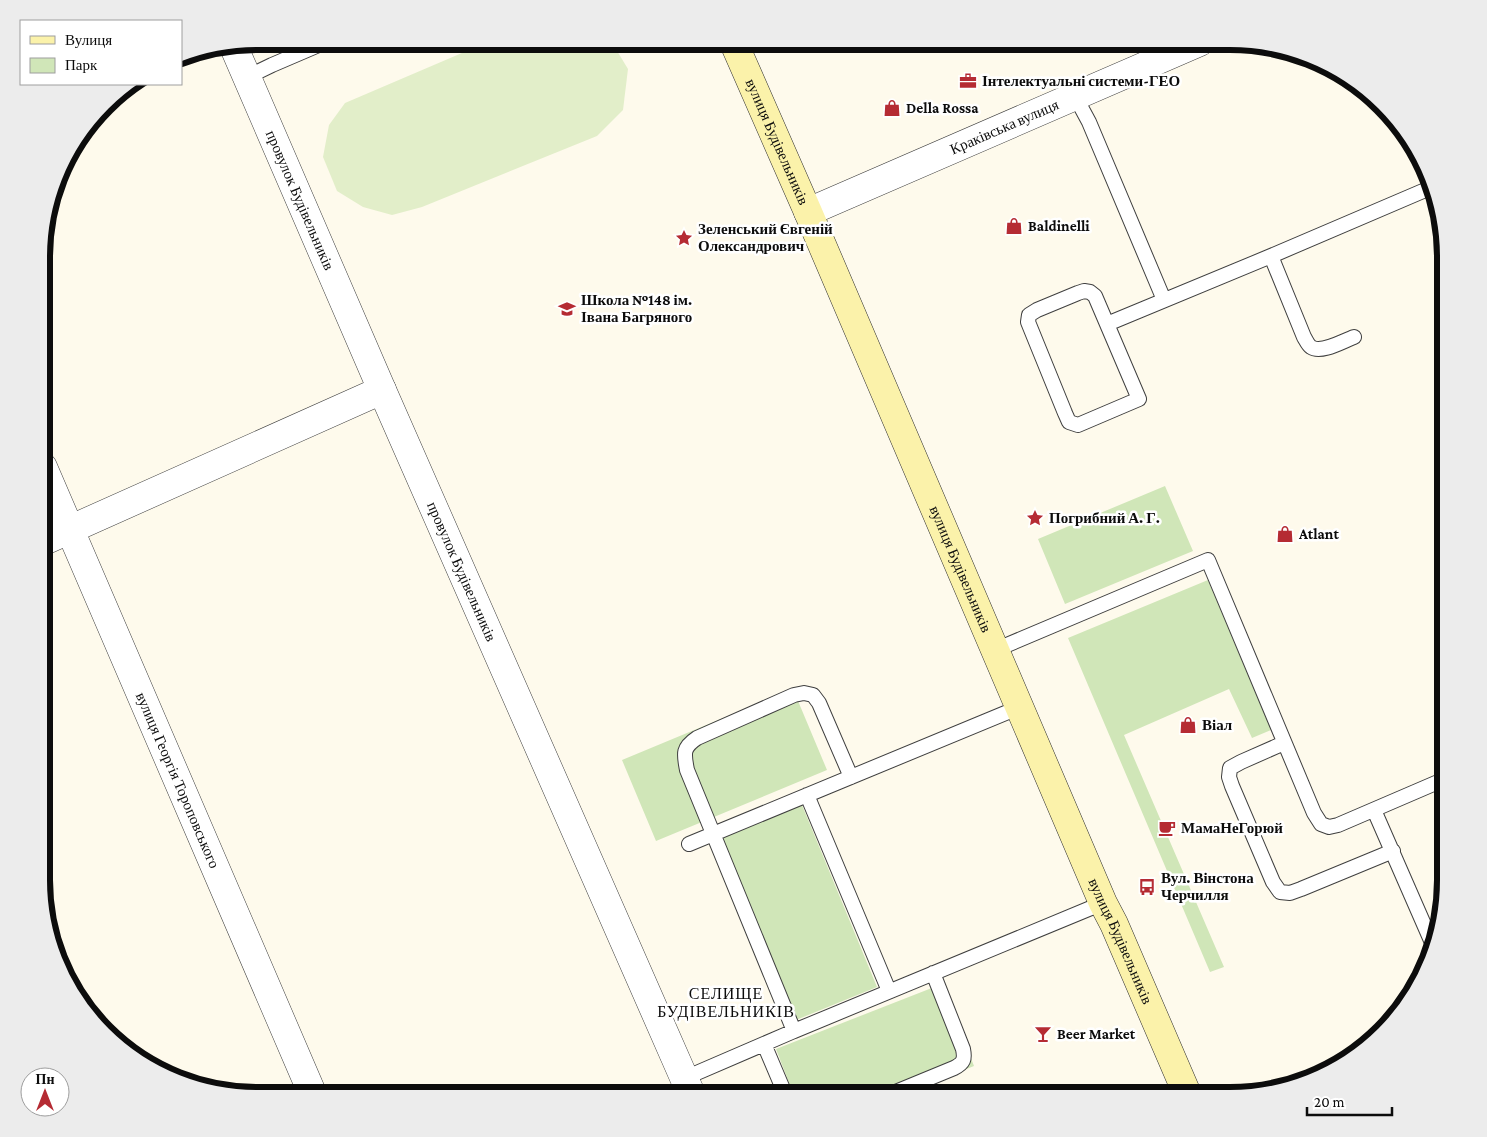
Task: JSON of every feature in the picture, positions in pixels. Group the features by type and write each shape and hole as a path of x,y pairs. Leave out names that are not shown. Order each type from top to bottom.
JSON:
{"main road":[{"name":"вулиця Будівельників","path":"737,50 808,212 1103,903 1114,924 1184,1087"}],"street":[{"name":"Краківська вулиця","path":"808,212 1178,50"},
{"name":"провулок Будівельників","path":"236,51 382,390 689,1087"},
{"path":"50,538 382,390"},
{"name":"вулиця Георгія Тороповського","path":"50,484 310,1087"}],"lane":[{"path":"246,77 306,50"},
{"path":"1075,96 1089,122 1164,300"},
{"path":"1107,324 1426,190"},
{"path":"1271,256 1304,337 1310,346 1317,350 1327,348 1354,337"},
{"path":"1078,292 1090,292 1095,296 1107,324 1139,399 1086,422 1078,424 1069,422 1030,329 1029,315 1078,292"},
{"path":"995,650 1208,560 1284,743 1314,813 1321,824 1329,827 1338,825 1437,782"},
{"path":"794,1031 687,770 684,755 688,744 697,738 794,695 804,693 813,695 819,703 851,777"},
{"path":"689,844 1020,706"},
{"path":"1284,743 1230,768 1229,778 1273,882 1280,892 1290,893 1301,889 1392,851"},
{"path":"808,795 889,991"},
{"path":"1374,810 1429,936"},
{"path":"689,1087 764,1044 1103,903"},
{"path":"908,1087 962,1064 964,1058 963,1048 932,973"},
{"path":"764,1044 782,1087"}],"green space":[{"path":"469,50 616,50 628,69 623,110 597,136 422,207 392,215 363,207 337,191 323,157 329,125 345,103"},
{"path":"1165,486 1193,551 1065,604 1038,539"},
{"path":"1208,580 1271,730 1252,738 1229,689 1124,735 1224,967 1210,972 1068,638"},
{"path":"793,689 827,770 656,841 622,760"},
{"path":"802,805 877,987 796,1020 720,838"},
{"path":"942,984 974,1066 922,1087 791,1087 776,1049"}],"place":[{"name":"Інтелектуальні системи-ГЕО","path":"968,81"},
{"name":"Della Rossa","path":"892,108"},
{"name":"Baldinelli","path":"1014,226"},
{"name":"Зеленський Євгеній Олександрович","path":"684,238"},
{"name":"Школа №148 ім. Івана Багряного","path":"567,309"},
{"name":"Погрибний А. Г.","path":"1035,518"},
{"name":"Atlant","path":"1285,534"},
{"name":"Віал","path":"1188,725"},
{"name":"МамаНеГорюй","path":"1167,828"},
{"name":"Вул. Вінстона Черчилля","path":"1147,887"},
{"name":"Beer Market","path":"1043,1034"}],"district":[{"name":"СЕЛИЩЕ БУДІВЕЛЬНИКІВ","path":"726,1002"}]}
